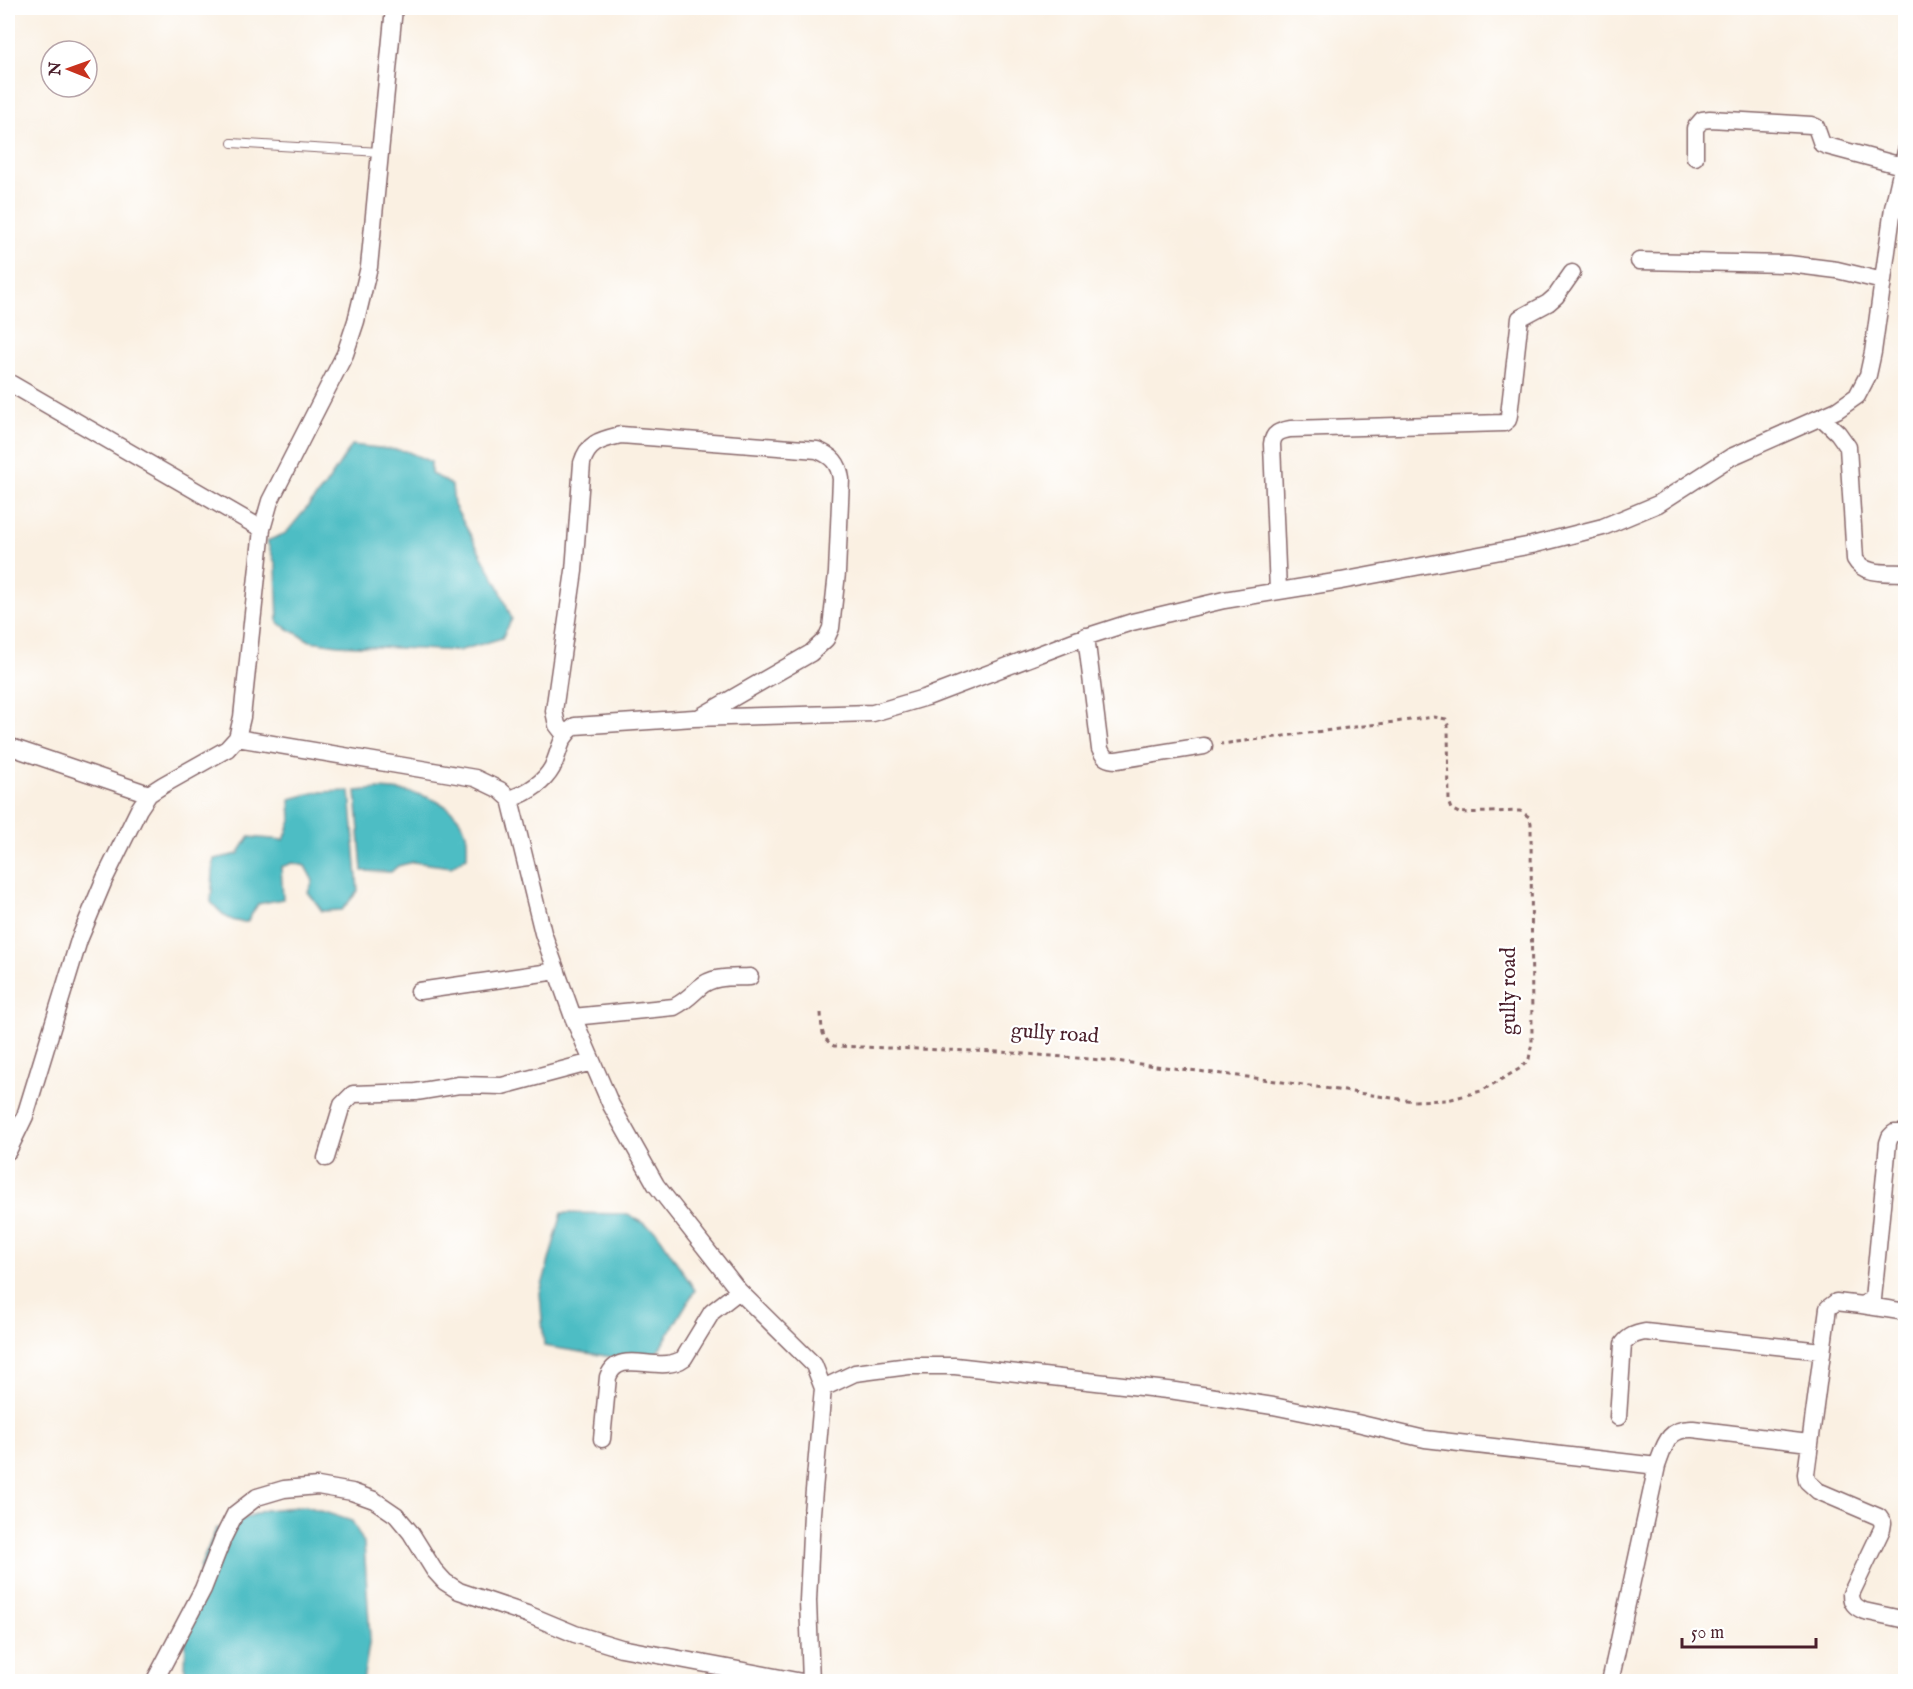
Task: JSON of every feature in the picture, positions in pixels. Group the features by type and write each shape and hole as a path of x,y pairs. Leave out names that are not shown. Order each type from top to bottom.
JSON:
{"street":[{"path":"8,1151 25,1116 80,940 105,878 139,809 149,794 227,749 237,738 242,717 262,529 270,501 345,354 356,321 369,267 393,8"},
{"path":"510,799 537,786 551,769 564,734 575,726 699,717 873,713 927,697 1086,636 1132,622 1278,591 1532,545 1603,527 1658,504 1731,457 1822,418 1857,396 1868,375 1893,208 1904,158 1827,146 1822,144 1816,128 1811,125 1710,119 1702,120 1695,128 1695,157"},
{"path":"1639,261 1790,264 1837,270 1883,281"},
{"path":"1278,591 1272,444 1276,433 1290,429 1504,423 1508,420 1509,415 1520,318 1548,303 1556,296 1572,273"},
{"path":"8,382 262,529"},
{"path":"1822,418 1838,433 1848,447 1855,559 1859,567 1868,570 1905,573"},
{"path":"564,734 557,725 554,711 574,571 582,463 585,452 592,445 621,435 817,450 828,454 840,469 841,479 837,573 831,628 826,639 811,653 699,717"},
{"path":"1086,636 1100,749 1103,756 1109,760 1117,760 1204,746"},
{"path":"237,738 474,778 500,789 510,799 543,933 573,1017 611,1105 656,1185 739,1291 814,1365 823,1388 812,1513 808,1601 811,1682"},
{"path":"8,746 149,794"},
{"path":"419,991 557,971"},
{"path":"573,1017 674,1007 688,1000 701,986 712,980 750,977"},
{"path":"326,1158 342,1106 353,1094 416,1092 459,1085 502,1086 592,1062"},
{"path":"1862,1305 1873,1299 1888,1143 1894,1133 1905,1132"},
{"path":"602,1439 610,1369 624,1362 665,1365 679,1362 684,1358 712,1312 739,1291"},
{"path":"1905,1312 1836,1302 1831,1304 1827,1315 1806,1474 1811,1487 1875,1514 1883,1523 1851,1594 1851,1602 1864,1611 1905,1620"},
{"path":"1618,1417 1623,1344 1635,1334 1645,1332 1822,1352"},
{"path":"823,1388 855,1373 909,1366 955,1366 1273,1406 1425,1439 1657,1466"},
{"path":"1610,1682 1657,1466 1670,1436 1684,1429 1809,1443"},
{"path":"154,1682 203,1589 235,1514 257,1497 284,1489 318,1486 352,1492 374,1500 396,1515 411,1533 434,1570 445,1582 459,1591 527,1614 575,1634 621,1648 802,1682"}],"lane":[{"path":"232,143 380,152"}],"path":[{"name":"gully road","path":"821,1013 822,1035 826,1042 834,1046 1000,1052 1115,1061 1256,1078 1413,1101 1448,1100 1481,1091 1521,1068 1529,1059 1532,1042 1531,823 1529,817 1520,811 1459,813 1451,809 1446,719 1434,717 1204,746"}],"water":[{"path":"352,445 406,451 431,462 431,474 452,486 454,505 499,587 512,619 502,638 458,651 338,645 310,641 278,623 276,566 267,541 286,533 325,486"},
{"path":"379,789 418,794 442,804 460,821 466,833 467,857 451,867 413,862 398,866 391,872 362,871 356,791"},
{"path":"350,791 358,891 342,910 322,911 308,892 313,881 305,866 293,863 281,867 283,899 258,904 247,922 231,920 211,902 214,859 238,854 249,837 284,840 291,821 290,799 317,792"},
{"path":"562,1213 628,1214 656,1231 695,1290 654,1358 637,1361 544,1346 540,1293"},
{"path":"306,1506 352,1521 364,1543 370,1638 363,1681 214,1681 185,1672 186,1622 198,1589 200,1567 216,1529 265,1510"}]}
